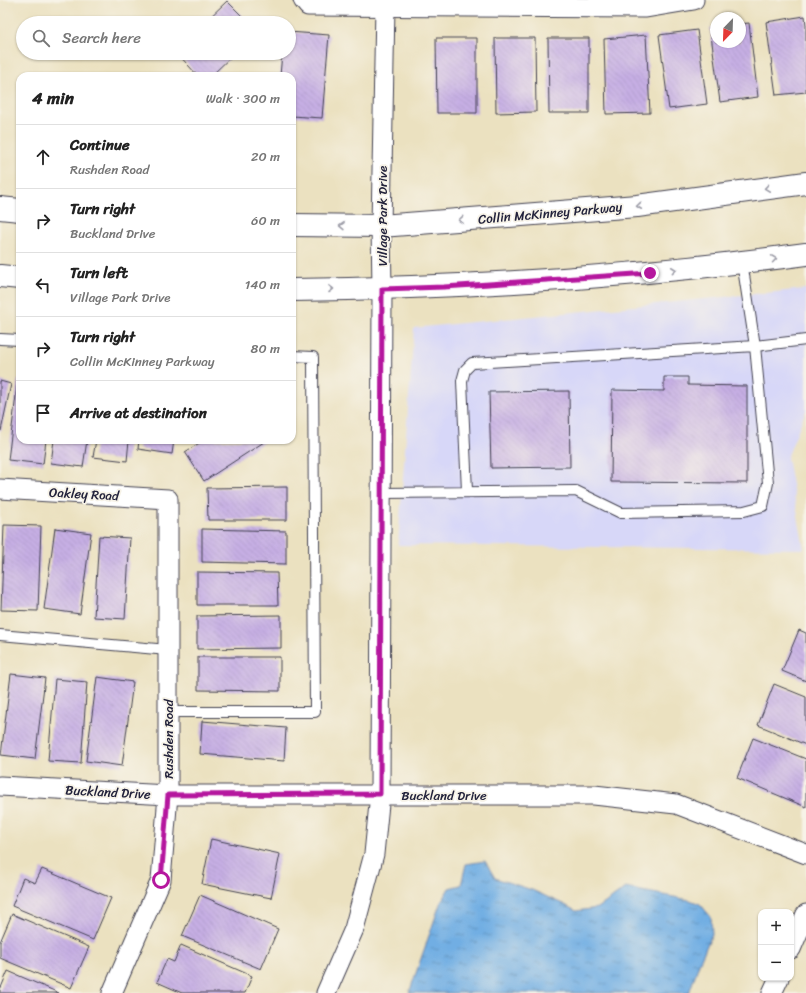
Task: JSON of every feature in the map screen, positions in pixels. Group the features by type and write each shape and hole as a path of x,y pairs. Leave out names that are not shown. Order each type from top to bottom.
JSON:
{"street":[{"path":"305,3 385,6 569,4 646,8 694,0"},
{"name":"Village Park Drive","path":"326,993 354,929 374,854 380,794 382,492 381,226 385,6"},
{"name":"Collin McKinney Parkway","path":"296,225 381,226 637,206 806,183"},
{"path":"0,208 16,210"},
{"path":"296,290 382,289 467,285 650,273 806,254"},
{"path":"0,276 16,278"},
{"name":"Oakley Road","path":"0,489 168,499"},
{"name":"Rushden Road","path":"112,993 161,880 168,795 168,499"},
{"name":"Buckland Drive","path":"0,786 168,795 594,795 676,804 806,854"},
{"path":"793,945 806,914"},
{"path":"772,993 778,981"}],"lane":[{"path":"382,492 576,491 621,513 744,511 763,506 768,483 754,346 742,262"},
{"path":"0,339 16,340"},
{"path":"467,491 462,381 465,370 472,363 754,346 806,340"},
{"path":"168,712 315,712 313,357 296,356"},
{"path":"0,635 168,650"}],"shaded area":[{"path":"806,289 806,410 787,458 804,549 398,545 414,328"}],"water":[{"path":"485,861 495,878 532,890 576,911 598,908 626,888 690,900 700,904 711,917 712,934 700,961 689,993 409,993 440,904 449,888 461,885 466,864"}],"building":[{"path":"227,1 242,16 211,16"},
{"path":"805,16 806,92 776,95 766,22"},
{"path":"746,23 749,23 758,97 720,102 713,48 746,48"},
{"path":"697,30 707,104 669,109 659,35"},
{"path":"296,33 329,35 322,118 296,116 296,72 280,72 281,60 296,60"},
{"path":"646,35 650,113 606,114 604,39"},
{"path":"436,38 477,38 477,113 437,113"},
{"path":"495,38 535,38 536,112 496,113"},
{"path":"548,38 589,38 589,113 549,113"},
{"path":"183,60 228,60 215,72 194,72"},
{"path":"664,377 688,377 688,385 747,386 747,483 611,482 612,390 664,391"},
{"path":"0,381 11,384 1,431 0,431"},
{"path":"569,391 570,467 491,468 489,392"},
{"path":"16,395 16,444 46,444 43,464 8,460"},
{"path":"53,444 86,444 83,467 51,463"},
{"path":"95,444 129,444 127,461 93,457"},
{"path":"139,444 173,444 172,454 138,449"},
{"path":"198,444 261,444 204,481 185,452"},
{"path":"287,487 287,520 208,520 207,488"},
{"path":"4,525 41,526 38,611 1,610"},
{"path":"55,528 91,533 80,614 44,609"},
{"path":"202,529 286,531 286,564 202,562"},
{"path":"99,536 130,538 125,619 94,617"},
{"path":"197,572 277,573 278,605 197,605"},
{"path":"281,615 281,648 197,649 197,616"},
{"path":"799,630 806,633 806,681 782,671"},
{"path":"198,657 280,657 280,691 198,690"},
{"path":"11,674 45,678 35,759 1,755"},
{"path":"97,677 133,682 122,766 86,761"},
{"path":"55,679 87,682 81,763 48,761"},
{"path":"774,684 806,697 806,745 758,725"},
{"path":"202,721 286,728 284,761 200,754"},
{"path":"753,738 806,759 806,807 737,778"},
{"path":"211,839 280,854 271,898 202,884"},
{"path":"42,869 111,898 93,940 12,906 23,878 35,883"},
{"path":"200,895 278,929 261,969 182,936"},
{"path":"12,914 89,947 71,988 0,958 0,942"},
{"path":"181,945 252,976 245,993 182,993 157,982 167,959 174,962"},
{"path":"8,971 59,993 0,993"}],"route":[{"path":"161,880 168,795 380,794 382,289 444,287 650,273"}]}
